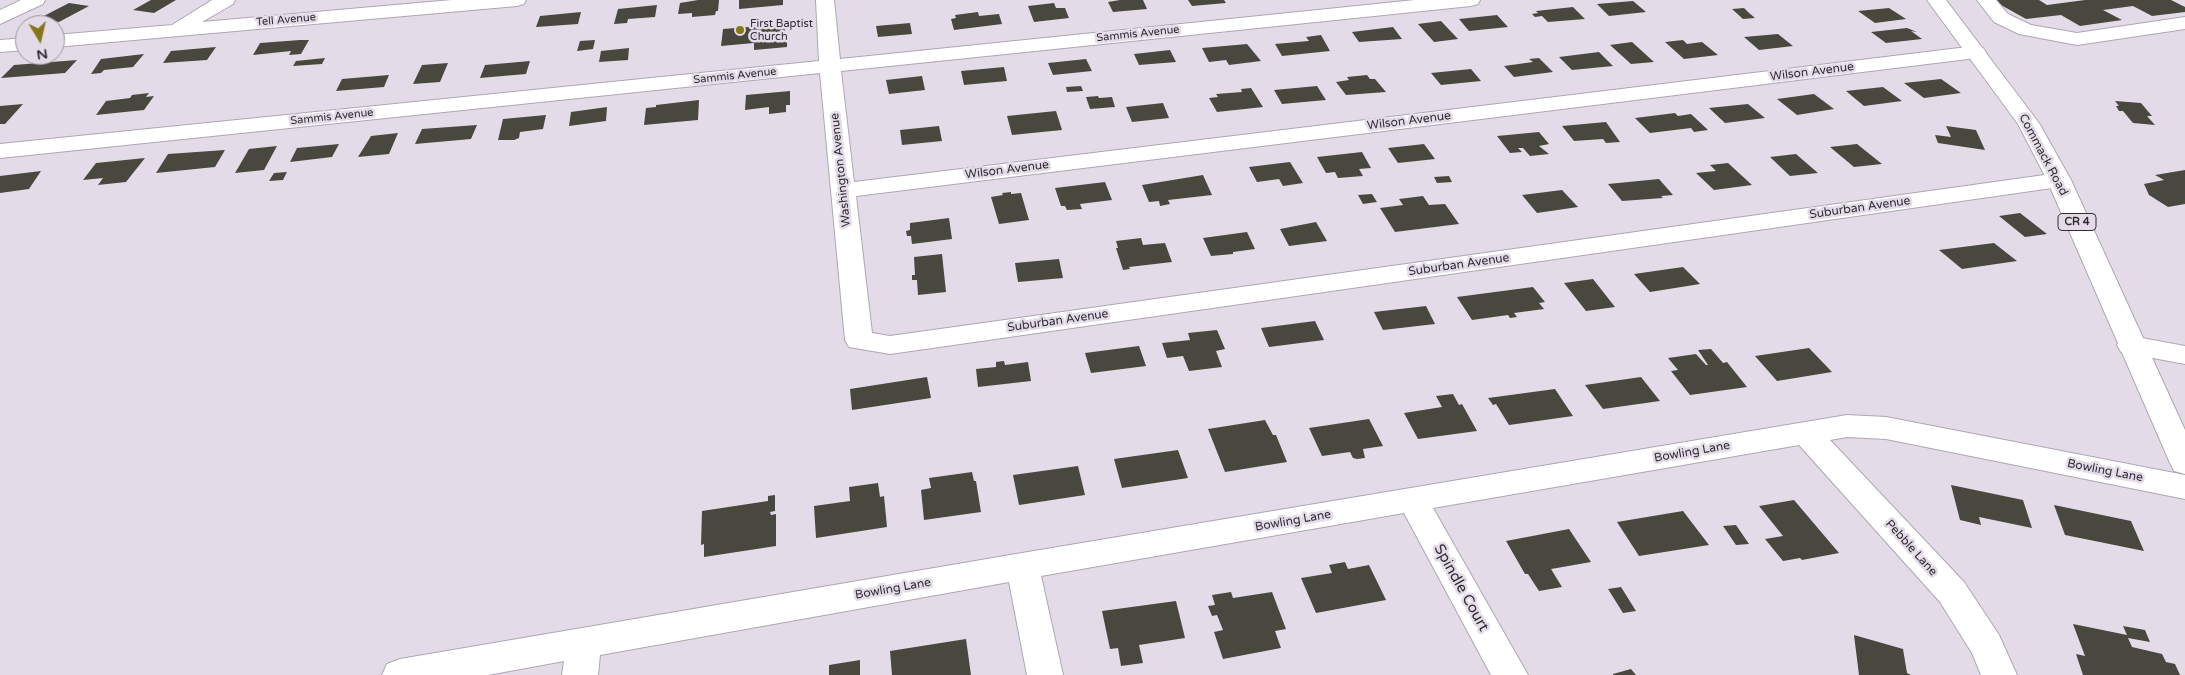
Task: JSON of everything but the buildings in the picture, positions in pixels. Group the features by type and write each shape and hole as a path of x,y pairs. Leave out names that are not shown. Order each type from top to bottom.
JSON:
{"street":[{"path":"0,18 36,0"},
{"path":"174,30 226,0"},
{"name":"Tell Avenue","path":"65,40 402,5 517,0"},
{"name":"Washington Avenue","path":"824,0 859,340"},
{"name":"Sammis Avenue","path":"0,151 1471,0"},
{"name":"Commack Road","path":"1936,0 2028,123 2059,180 2185,463"},
{"path":"1986,0 2001,18 2026,30 2077,39 2185,23"},
{"path":"0,46 15,45"},
{"name":"Wilson Avenue","path":"843,190 1976,52"},
{"name":"Suburban Avenue","path":"859,340 890,345 2059,180"},
{"path":"2131,345 2185,355"},
{"name":"Bowling Lane","path":"400,675 582,659 1022,566 1847,426 1886,428 2185,486"},
{"name":"Pebble Lane","path":"1806,432 1952,592 1988,646 1999,675"},
{"name":"Spindle Court","path":"1413,501 1510,675"},
{"path":"1022,566 1044,675"}],"place":[{"name":"First Baptist Church","path":"740,30"}]}
